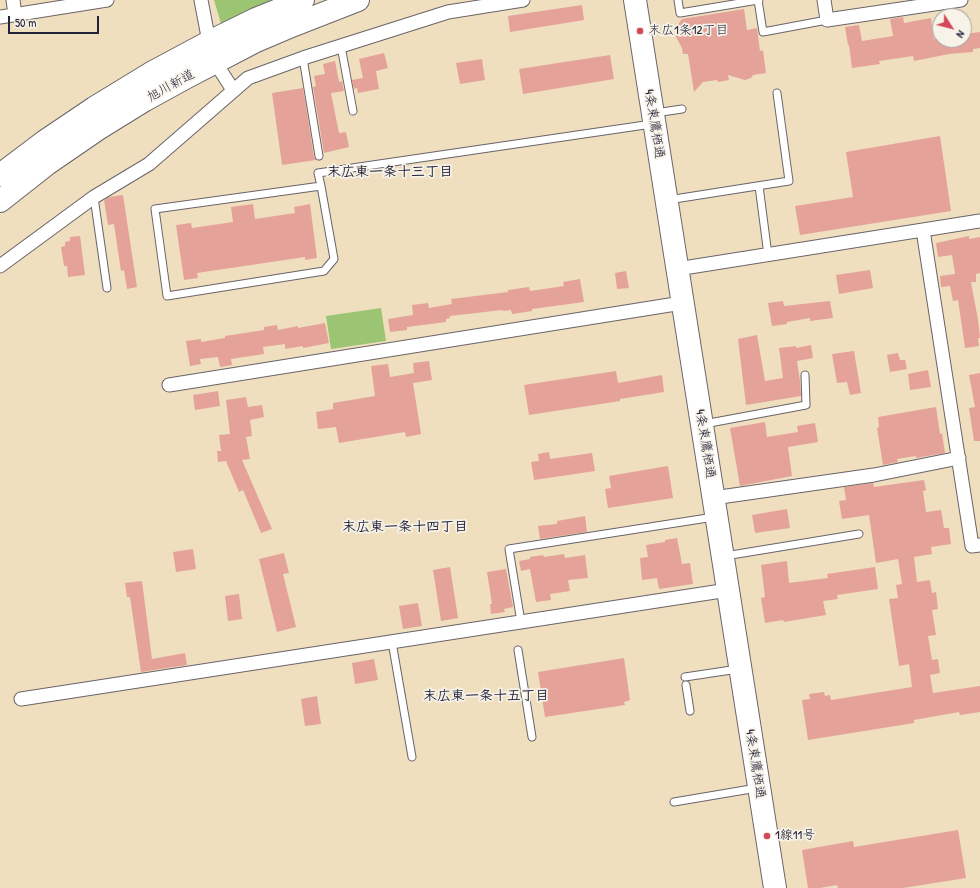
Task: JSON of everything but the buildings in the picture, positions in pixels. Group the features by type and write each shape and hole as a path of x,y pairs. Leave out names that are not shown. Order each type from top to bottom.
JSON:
{"highway":[{"name":"旭川新道","path":"0,201 47,164 98,129 145,100 256,19 303,0"},
{"name":"旭川新道","path":"0,175 45,141 94,108 153,72 212,52 254,42 358,0"},
{"name":"4条東鷹栖通","path":"635,0 774,888"}],"street":[{"path":"13,0 15,15"},
{"path":"0,17 107,0"},
{"path":"202,0 212,52 233,90"},
{"path":"448,12 458,0"},
{"path":"0,266 94,196 149,164 248,78 303,58 448,12 523,0"},
{"path":"824,0 827,20 961,0"},
{"path":"677,269 980,221"},
{"path":"923,230 972,546 980,545"},
{"path":"169,385 682,303"},
{"path":"715,507 959,458"},
{"path":"21,698 728,590"}],"lane":[{"path":"678,0 680,13 758,0 763,32 827,20"},
{"path":"341,46 353,111"},
{"path":"303,58 319,156"},
{"path":"666,200 789,181 777,93"},
{"path":"321,186 155,209 167,296 324,271 334,259 321,186 318,173 653,118 682,109"},
{"path":"759,186 768,255"},
{"path":"94,196 107,288"},
{"path":"701,424 806,405 805,375"},
{"path":"521,622 509,549 715,507"},
{"path":"722,556 859,534"},
{"path":"392,642 412,757"},
{"path":"518,650 532,737"},
{"path":"685,677 740,668"},
{"path":"686,686 690,710"},
{"path":"674,802 759,787"}],"green space":[{"path":"214,0 279,0 222,27"},
{"path":"381,308 386,341 331,349 326,316"}],"place":[{"name":"末広1条12丁目","path":"640,31"},
{"name":"1線11号","path":"767,836"}],"district":[{"name":"末広東一条十三丁目","path":"390,172"},
{"name":"末広東一条十四丁目","path":"405,527"},
{"name":"末広東一条十五丁目","path":"486,696"}]}
